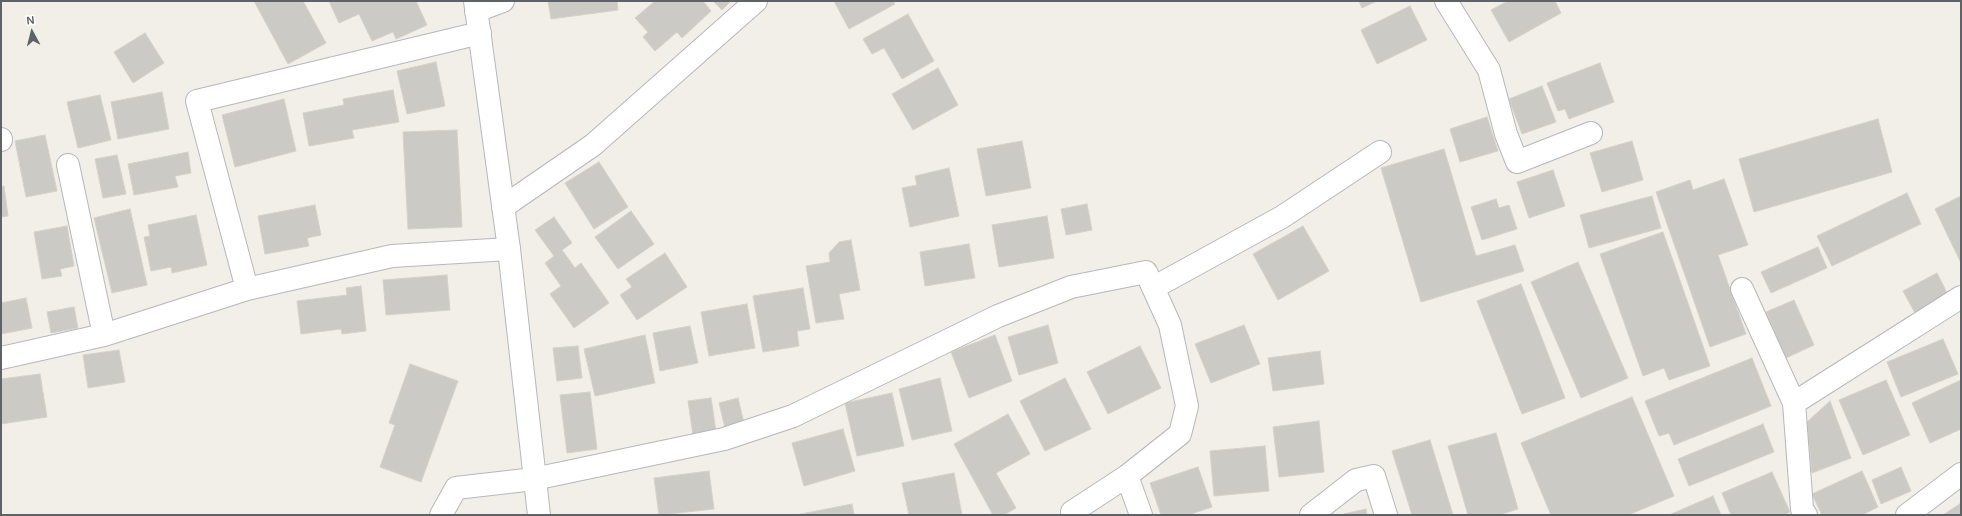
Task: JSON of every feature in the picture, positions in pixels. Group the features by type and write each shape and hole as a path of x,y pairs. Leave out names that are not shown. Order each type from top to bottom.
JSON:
{"street":[{"path":"503,1 475,6 480,33 509,249 539,515"},
{"path":"503,207 593,144 756,1"},
{"path":"1446,1 1489,70 1506,134 1517,162 1591,133"},
{"path":"247,289 197,100 480,33"},
{"path":"1153,288 1282,216 1380,152"},
{"path":"68,165 104,335"},
{"path":"1,358 104,335 247,289 392,256 509,249"},
{"path":"441,515 456,488 534,479 724,439 793,416 998,316 1071,287 1146,272 1170,325 1187,406 1180,434 1127,476 1072,512"},
{"path":"1742,289 1794,403 1802,509 1806,515"},
{"path":"1794,403 1961,297"},
{"path":"1907,515 1961,474"},
{"path":"1127,476 1141,515"},
{"path":"1311,515 1356,480 1374,476 1386,515"}],"building":[{"path":"254,1 303,1 326,43 288,64"},
{"path":"329,1 416,1 427,25 396,39 393,32 372,41 359,14 339,23"},
{"path":"548,1 617,1 618,10 551,19"},
{"path":"655,1 703,1 711,11 682,38 677,32 655,51 643,37 648,32 635,18"},
{"path":"713,1 731,1 722,10"},
{"path":"834,1 893,1 895,4 849,29"},
{"path":"1359,1 1377,1 1362,8"},
{"path":"1508,1 1555,1 1561,13 1509,42 1491,10"},
{"path":"1410,6 1427,40 1377,64 1361,30"},
{"path":"908,14 934,61 902,79 884,48 872,54 863,39"},
{"path":"145,33 164,63 133,83 114,52"},
{"path":"436,62 445,106 407,114 397,71"},
{"path":"1600,63 1614,102 1569,119 1565,109 1558,111 1547,83"},
{"path":"938,68 958,105 913,130 892,94"},
{"path":"1542,86 1556,122 1522,134 1509,99"},
{"path":"393,90 399,122 352,130 354,138 309,146 303,113 344,105 343,99"},
{"path":"162,92 169,129 118,139 111,102"},
{"path":"100,95 111,140 78,148 67,102"},
{"path":"284,99 296,151 235,167 222,115"},
{"path":"1487,117 1498,151 1460,162 1450,129"},
{"path":"1878,119 1892,172 1754,212 1739,159"},
{"path":"457,130 462,227 408,229 403,132"},
{"path":"45,135 57,191 26,197 15,141"},
{"path":"1022,141 1031,188 986,196 977,149"},
{"path":"1632,141 1643,180 1602,192 1590,153"},
{"path":"1444,149 1476,256 1515,245 1524,271 1421,302 1381,168"},
{"path":"188,152 191,173 175,176 178,187 134,195 128,164"},
{"path":"117,155 126,194 103,198 95,159"},
{"path":"599,162 628,207 594,229 565,183"},
{"path":"949,168 959,216 910,227 902,188 917,185 915,176"},
{"path":"1553,170 1565,206 1529,218 1517,182"},
{"path":"1724,179 1748,245 1718,255 1746,334 1710,347 1656,192 1690,180 1693,190"},
{"path":"4,186 8,216 1,217 1,187"},
{"path":"1907,193 1921,224 1832,266 1817,236"},
{"path":"1652,196 1661,228 1589,248 1580,215"},
{"path":"1961,196 1961,263 1935,209"},
{"path":"1496,199 1499,208 1509,205 1517,229 1482,240 1471,207"},
{"path":"1087,204 1092,230 1066,235 1061,209"},
{"path":"315,205 321,235 307,238 309,246 265,254 258,216"},
{"path":"130,209 147,285 112,293 94,218"},
{"path":"631,211 654,244 618,269 595,237"},
{"path":"196,215 207,265 172,273 171,267 151,271 144,237 150,236 148,225"},
{"path":"1047,216 1054,258 999,267 992,225"},
{"path":"554,217 572,243 562,250 575,268 581,263 609,303 574,328 550,294 561,286 545,263 554,256 535,230"},
{"path":"67,226 74,266 60,269 62,276 42,279 34,232"},
{"path":"1303,226 1329,271 1278,300 1253,254"},
{"path":"1663,232 1710,366 1669,380 1664,368 1643,376 1600,254"},
{"path":"851,240 860,290 839,294 844,319 816,323 806,266 830,262 829,253 839,242"},
{"path":"969,244 975,278 925,286 920,252"},
{"path":"1818,247 1827,268 1771,293 1761,272"},
{"path":"665,253 687,287 637,320 620,295 632,287 626,279"},
{"path":"1578,262 1628,378 1581,398 1531,282"},
{"path":"1937,273 1948,295 1915,313 1903,291"},
{"path":"447,275 450,310 386,315 383,280"},
{"path":"1521,284 1565,398 1522,414 1477,301"},
{"path":"361,286 366,331 342,334 341,329 301,334 297,301 347,295 346,288"},
{"path":"803,288 810,329 797,331 799,346 763,352 753,296"},
{"path":"26,298 32,328 1,334 1,303"},
{"path":"1794,300 1814,345 1786,358 1766,312"},
{"path":"747,304 755,348 709,356 701,312"},
{"path":"74,307 78,328 51,333 47,312"},
{"path":"1048,325 1058,363 1019,375 1008,337"},
{"path":"1244,325 1260,364 1211,383 1195,344"},
{"path":"690,326 698,363 660,371 653,333"},
{"path":"645,335 655,383 595,396 584,349"},
{"path":"995,335 1012,381 969,398 951,352"},
{"path":"1943,339 1958,374 1901,397 1887,362"},
{"path":"578,346 582,378 557,381 553,348"},
{"path":"1140,346 1161,388 1108,414 1087,372"},
{"path":"119,350 125,382 88,388 83,355"},
{"path":"1320,351 1324,384 1273,391 1268,358"},
{"path":"1752,358 1771,406 1674,445 1669,433 1659,436 1645,401"},
{"path":"410,364 458,381 421,482 380,467 395,425 389,423"},
{"path":"40,374 47,417 1,424 1,379"},
{"path":"940,378 952,431 912,440 899,389"},
{"path":"1065,378 1091,429 1045,451 1020,401"},
{"path":"1886,380 1910,435 1863,455 1839,400"},
{"path":"1961,380 1961,429 1930,443 1912,403"},
{"path":"590,392 597,449 567,453 560,395"},
{"path":"892,393 904,446 857,456 845,403"},
{"path":"1632,397 1674,496 1628,515 1551,515 1521,443"},
{"path":"711,398 716,431 693,435 688,401"},
{"path":"738,398 744,423 725,428 719,403"},
{"path":"1830,401 1851,458 1812,473 1807,422"},
{"path":"1008,414 1030,454 996,473 1016,508 1004,515 993,515 954,444"},
{"path":"1319,421 1324,472 1279,477 1273,427"},
{"path":"1763,424 1774,452 1689,486 1678,459"},
{"path":"843,429 855,471 804,486 792,443"},
{"path":"1496,433 1518,509 1499,515 1468,515 1448,446"},
{"path":"1430,440 1453,515 1412,515 1392,451"},
{"path":"1265,446 1269,491 1214,496 1210,451"},
{"path":"1198,467 1212,507 1188,515 1161,515 1150,483"},
{"path":"1901,467 1911,491 1881,504 1872,480"},
{"path":"709,471 714,509 659,515 654,478"},
{"path":"1862,471 1878,507 1862,515 1822,515 1812,494"},
{"path":"1772,472 1790,512 1784,515 1731,515 1722,493"},
{"path":"954,473 962,515 909,515 902,483"},
{"path":"1713,496 1721,515 1669,515"},
{"path":"1961,503 1961,515 1943,515"},
{"path":"852,504 854,515 796,515"},
{"path":"1366,509 1367,515 1344,515 1344,514"}]}
